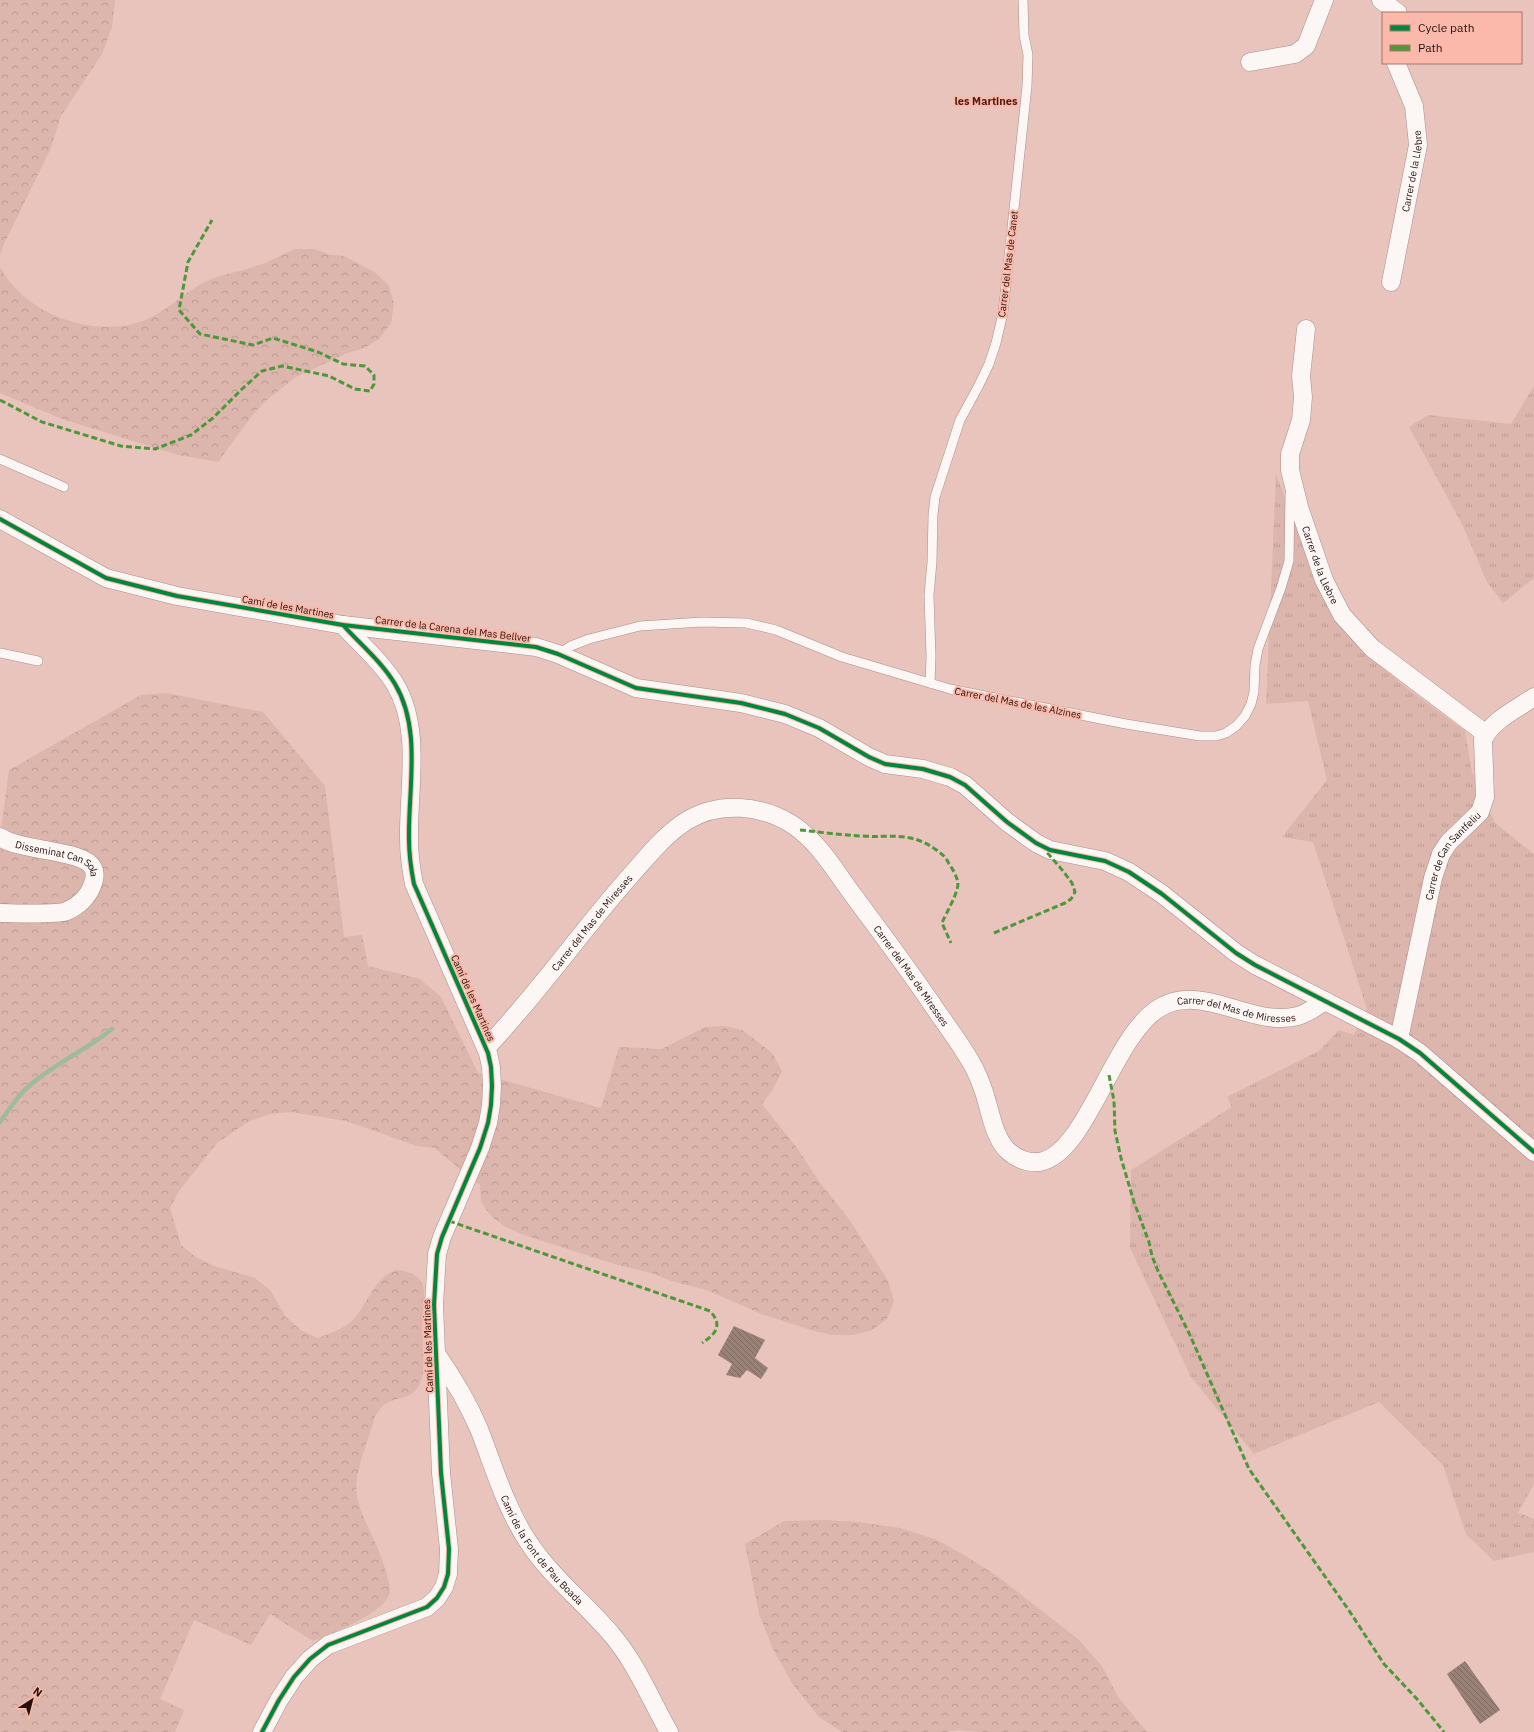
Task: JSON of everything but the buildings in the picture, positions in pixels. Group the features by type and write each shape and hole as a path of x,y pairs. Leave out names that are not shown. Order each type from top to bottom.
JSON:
{"street":[{"path":"1250,62 1295,54 1306,46 1324,0"},
{"path":"1381,0 1397,12"},
{"name":"Carrer de la Llebre","path":"1391,282 1418,145 1414,106 1396,64"},
{"name":"Carrer de la Llebre","path":"1306,329 1302,376 1303,397 1301,420 1290,454 1290,470 1293,484 1324,580 1342,615 1372,648 1486,734"},
{"name":"Camí de les Martines","path":"0,519 106,578 177,596 343,624 378,660 394,683 407,714 411,742 408,838 414,884 486,1048 492,1074 491,1105 488,1124 480,1148 437,1254 434,1305 441,1473 449,1549 448,1574 444,1587 437,1598 427,1607 328,1645 316,1654 294,1677 279,1700 262,1732"},
{"name":"Carrer de la Carena del Mas Bellver","path":"343,624 536,647 558,654 636,688 741,704 785,714 819,728 869,757 885,764 923,769 938,772 950,777 965,784 1007,822 1036,843 1050,850 1105,861 1129,872 1179,906 1236,953 1255,965 1399,1039 1420,1053 1534,1152"},
{"path":"1486,734 1496,723 1534,697"},
{"name":"Carrer de Can Santfeliu","path":"1399,1039 1433,878 1441,854 1449,842 1480,812 1485,797 1483,740 1486,734"},
{"name":"Carrer del Mas de Miresses","path":"486,1048 529,1001 594,917 672,831 700,814 726,809 756,809 768,813 789,823 810,839 887,941 957,1041 972,1064 984,1090 990,1114 1000,1140 1016,1157 1025,1161 1037,1162 1047,1160 1063,1148 1074,1134 1105,1084 1131,1035 1160,1007 1173,1002 1189,999 1208,1002 1255,1015 1281,1018 1294,1017 1307,1013 1325,1001"},
{"name":"Disseminat Can Sola","path":"0,837 5,841 21,846 77,857 88,861 94,870 94,881 89,892 80,902 66,912 0,912"},
{"name":"Camí de la Font de Pau Boada","path":"437,1355 450,1374 479,1428 501,1488 514,1518 547,1566 623,1648 669,1732"}],"lane":[{"name":"Carrer del Mas de Canet","path":"930,684 931,657 929,595 932,562 933,515 936,497 960,420 989,364 1003,313 1027,86 1028,54 1024,35 1023,0"},
{"path":"0,459 64,487"},
{"name":"Carrer del Mas de les Alzines","path":"558,654 571,646 589,639 640,626 702,622 746,623 776,630 842,657 950,689 1170,731 1200,736 1216,736 1226,733 1236,726 1245,716 1252,704 1258,648 1281,588 1289,561 1289,506 1293,484"},
{"path":"0,653 38,661"}],"green space":[{"path":"0,0 115,0 112,27 102,54 61,116 50,150 0,255"},
{"path":"295,249 314,249 331,255 344,256 376,273 389,286 394,304 391,323 380,338 365,348 347,353 296,377 267,400 254,413 218,462 178,455 62,419 0,393 0,267 11,283 25,297 42,309 60,318 80,324 100,327 121,326 140,322 158,314 190,291 207,281 262,264"},
{"path":"1534,386 1534,578 1503,603 1487,582 1463,526 1409,427 1428,415 1511,424"},
{"path":"1276,474 1304,548 1331,610 1400,683 1465,731 1472,772 1495,823 1534,854 1534,1484 1518,1513 1508,1509 1519,1525 1534,1530 1534,1552 1494,1561 1466,1534 1443,1465 1379,1402 1254,1454 1191,1377 1130,1248 1131,1170 1232,1107 1227,1097 1319,1051 1339,1030 1354,1035 1367,1009 1313,842 1282,837 1327,780 1308,701 1266,704"},
{"path":"166,693 263,712 325,786 344,937 362,935 368,966 420,979 441,997 478,1073 601,1108 619,1047 662,1049 705,1027 724,1026 742,1030 773,1054 782,1071 773,1089 762,1104 797,1148 820,1183 849,1219 888,1281 894,1301 887,1319 872,1330 853,1335 832,1335 814,1331 761,1314 707,1290 671,1281 651,1273 614,1264 524,1235 506,1227 492,1217 481,1202 480,1185 434,1148 417,1146 346,1121 292,1112 270,1114 248,1122 217,1143 179,1191 170,1208 181,1245 196,1257 214,1266 255,1278 270,1290 286,1317 302,1331 318,1338 341,1328 353,1320 381,1279 387,1274 397,1270 409,1272 416,1276 423,1285 424,1297 422,1329 424,1362 421,1381 414,1391 406,1396 385,1404 375,1416 357,1477 356,1487 360,1508 379,1552 389,1581 390,1591 387,1599 380,1607 358,1621 313,1641 270,1614 251,1645 194,1620 160,1699 184,1710 175,1732 0,1732 0,837 9,770 141,695"},
{"path":"1507,1508 1534,1519 1534,1530 1519,1525"},
{"path":"824,1520 858,1522 900,1528 937,1540 966,1556 997,1576 1078,1639 1102,1666 1118,1697 1147,1732 978,1732 959,1730 946,1732 842,1732 819,1717 792,1683 773,1649 759,1614 745,1544 784,1521"}],"waterway":[{"path":"0,1122 29,1086 112,1029"}],"marked path":[{"path":"0,400 42,422 121,446 155,449 191,435 213,418 262,371 282,366 329,376 355,389 370,391 374,384 374,375 365,366 343,364 318,352 273,338 253,345 200,334 179,310 188,262 212,220"},
{"path":"800,830 853,836 899,836 926,843 939,852 945,857 952,868 958,883 954,898 942,923 951,943"},
{"path":"994,933 1065,903 1071,899 1075,892 1072,883 1045,850"},
{"path":"1109,1075 1114,1101 1115,1131 1121,1158 1134,1202 1149,1242 1152,1256 1189,1333 1249,1469 1348,1609 1384,1664 1417,1699 1444,1732"},
{"path":"449,1221 710,1311 714,1316 717,1325 714,1333 702,1343"}],"cycle path":[{"path":"0,519 106,578 177,596 343,625 536,647 558,654 636,688 741,703 785,714 819,728 869,757 885,764 923,769 950,777 965,785 1007,822 1036,843 1050,850 1105,861 1129,872 1162,894 1236,953 1255,965 1399,1039 1420,1053 1534,1152"},
{"path":"262,1732 279,1700 294,1677 310,1659 328,1645 427,1607 437,1598 444,1587 448,1574 449,1549 441,1473 434,1305 437,1254 442,1237 480,1148 488,1123 491,1105 491,1067 488,1053 414,884 409,845 412,760 411,740 403,702 395,684 383,668 343,625"}],"district":[{"name":"les Martines","path":"986,101"}]}
